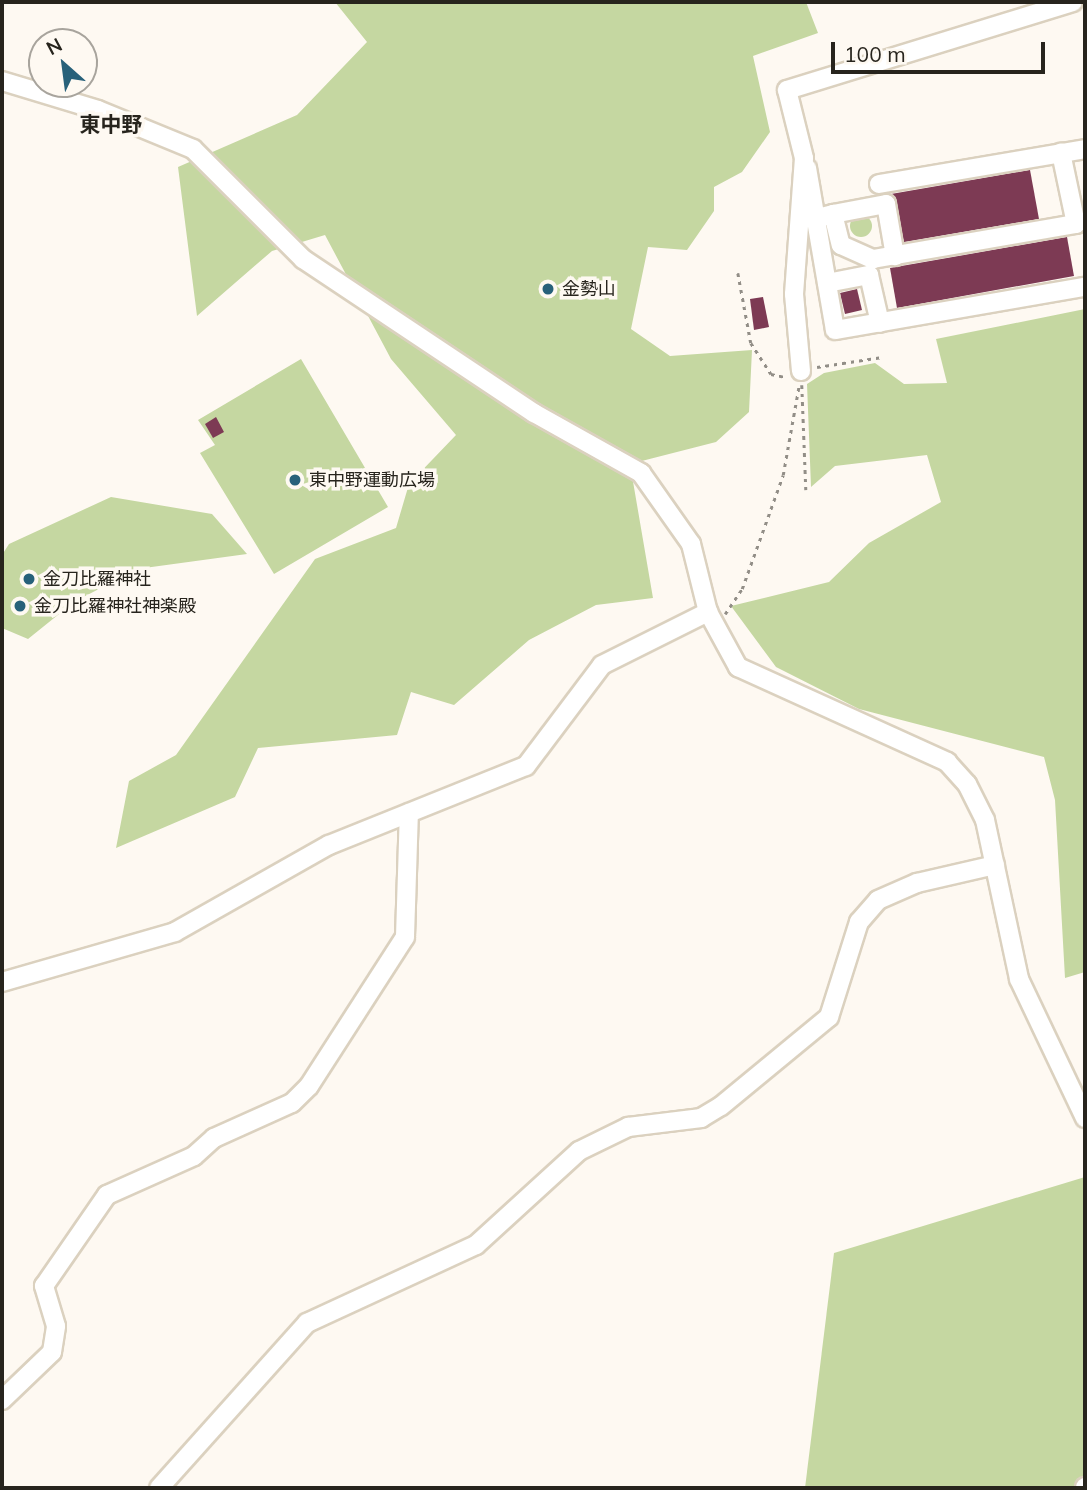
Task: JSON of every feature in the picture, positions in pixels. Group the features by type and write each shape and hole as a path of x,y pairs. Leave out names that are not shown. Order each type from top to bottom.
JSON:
{"street":[{"path":"1061,153 1076,225 895,256 849,253 826,216 804,158 786,95 791,86 1073,2"},
{"path":"2,81 98,110 193,149 303,259 534,412 641,473 691,544 712,620 738,667 947,762 967,784 985,820 1030,1011 1065,1067 1085,1118"},
{"path":"895,256 881,184 1085,149"},
{"path":"801,374 794,293 804,158"},
{"path":"826,216 886,204"},
{"path":"826,216 827,283 835,330 1085,287"},
{"path":"827,283 869,275 880,323"},
{"path":"2,982 175,932 329,845 526,766 602,665 712,620"},
{"path":"2,1400 51,1352 56,1326 44,1286 107,1195 194,1156 214,1138 292,1103 309,1086 405,937 409,813"},
{"path":"159,1488 307,1323 477,1245 579,1151 628,1127 701,1118 721,1106 829,1017 859,922 877,900 917,883 995,865"}],"path":[{"path":"738,274 751,343 764,366 779,376 882,357"},
{"path":"712,620 742,589 783,475 801,374"},
{"path":"801,374 806,490"}],"green space":[{"path":"335,2 806,2 818,33 753,56 770,132 742,172 714,187 714,211 687,250 648,247 631,329 670,356 752,350 749,412 716,442 630,464 653,598 596,605 529,640 454,705 411,692 397,735 258,748 235,797 116,848 129,781 176,755 315,559 396,528 409,484 456,435 391,359 325,235 272,251 197,316 178,167 297,115 367,42"},
{"path":"861,215 869,218 872,226 869,234 861,237 853,234 850,226 853,218"},
{"path":"1085,309 1085,972 1065,978 1055,800 1044,757 859,709 776,667 731,606 829,582 869,543 941,502 927,455 835,466 811,487 807,384 824,373 875,363 904,384 947,383 936,339"},
{"name":"東中野運動広場","path":"301,359 388,507 274,574 200,453 215,445 198,420"},
{"path":"111,497 212,514 247,554 137,569 74,602 28,639 2,628 2,555 9,544"},
{"path":"1085,1177 1085,1488 805,1488 834,1253"}],"building":[{"path":"1030,170 1039,219 904,242 891,194"},
{"path":"1067,237 1074,276 897,308 890,268"},
{"path":"857,289 862,310 845,314 840,293"},
{"path":"763,297 769,327 754,330 750,299"},
{"path":"216,417 224,432 213,438 205,424"}],"place":[{"name":"金勢山","path":"548,289"},
{"name":"東中野運動広場","path":"295,480"},
{"name":"金刀比羅神社","path":"29,579"},
{"name":"金刀比羅神社神楽殿","path":"20,606"}],"district":[{"name":"東中野","path":"111,124"}]}
